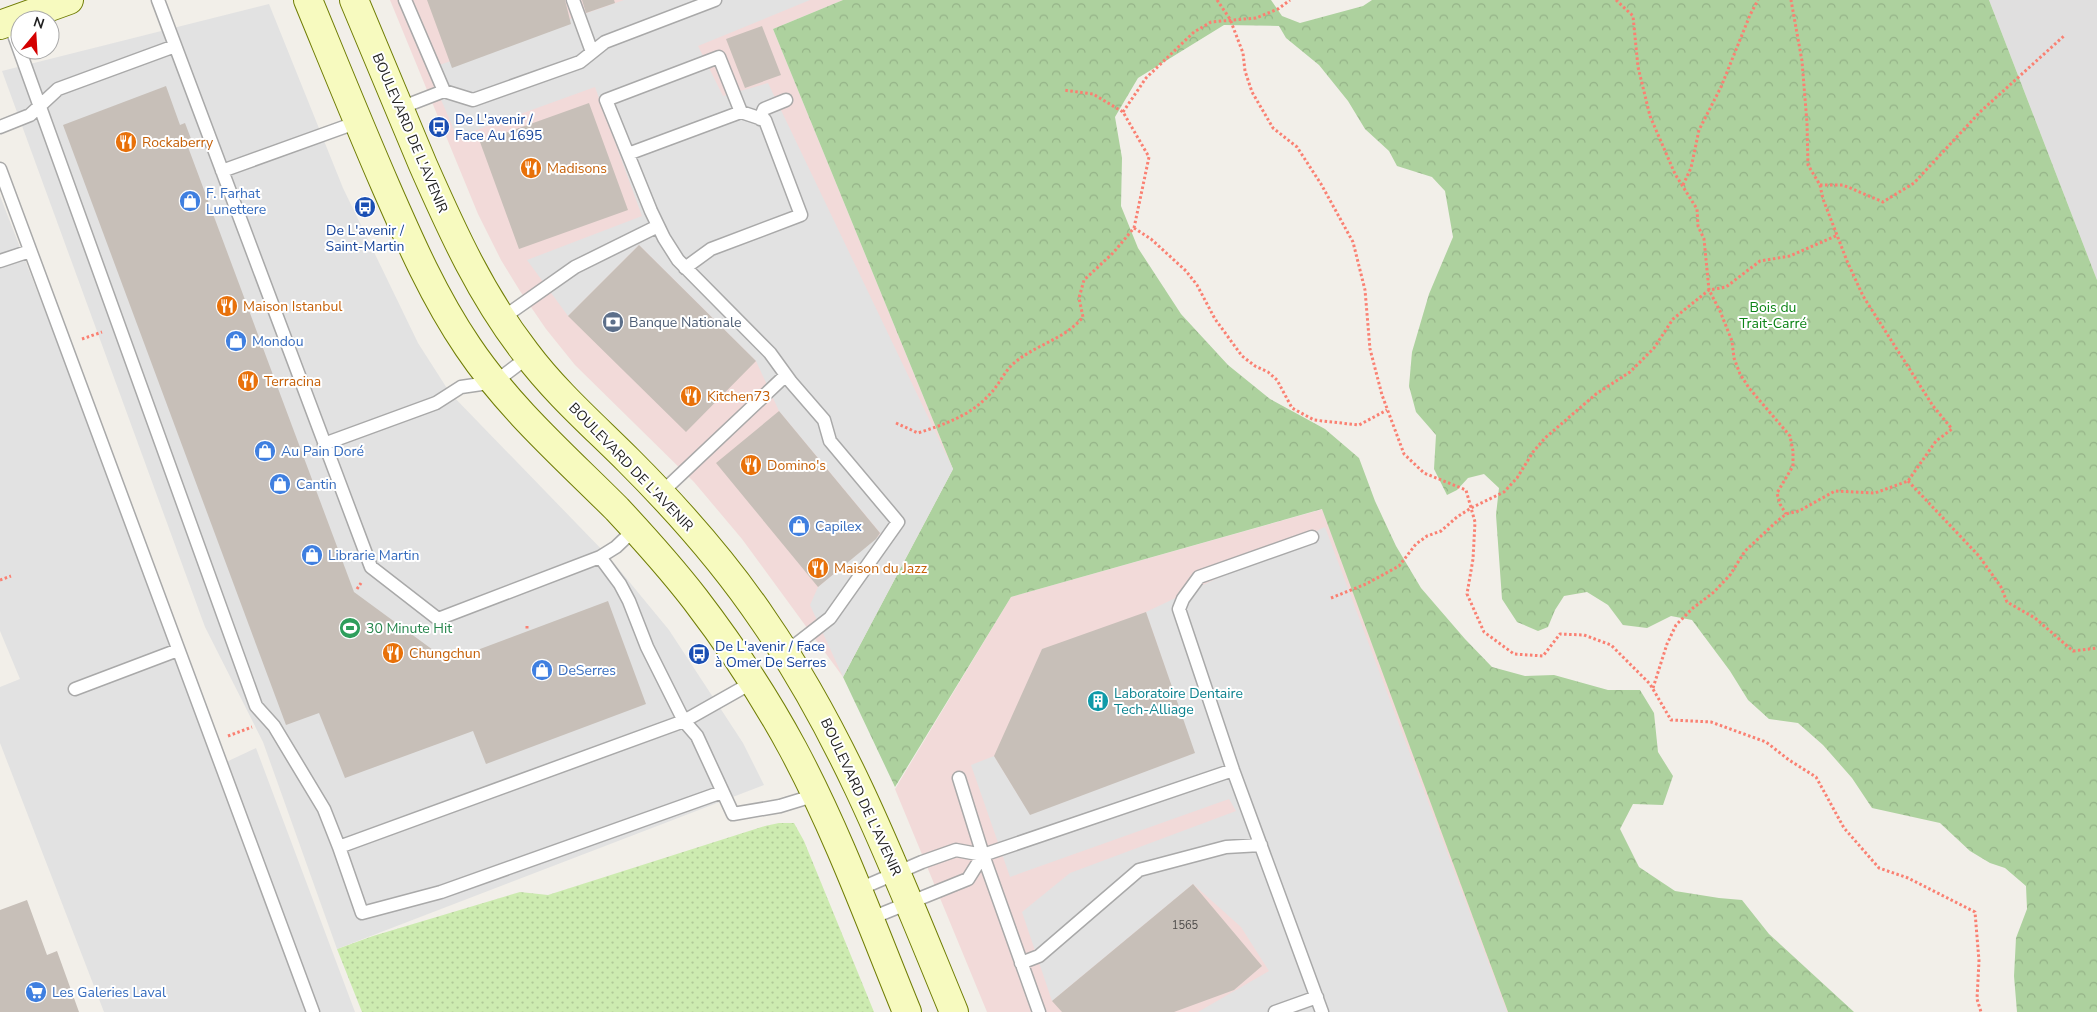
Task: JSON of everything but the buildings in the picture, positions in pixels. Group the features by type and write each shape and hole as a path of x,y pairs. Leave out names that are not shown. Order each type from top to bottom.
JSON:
{"street":[{"path":"5,23 69,0"},
{"path":"308,0 398,215 433,288 469,348 510,402 552,447 635,529 695,599 753,682 784,733 816,794 907,1012"},
{"name":"BOULEVARD DE L'AVENIR","path":"354,0 467,262 501,319 528,357 572,406 660,494 727,572 764,620 818,707 838,743 871,814 954,1012"}],"lane":[{"path":"158,0 371,567 438,619 600,557 616,547 635,529"},
{"path":"405,0 444,91"},
{"path":"573,0 592,52"},
{"path":"400,108 444,91 473,100 580,62 605,42 715,0"},
{"path":"5,23 40,107 256,706 269,721 324,809 362,913 441,892 722,792"},
{"path":"0,127 30,115 58,89 175,46"},
{"path":"741,112 719,57 606,100 658,226 672,252 685,268 770,353 824,420 830,442 898,522 830,618 785,653"},
{"path":"760,119 764,109 786,100"},
{"path":"628,154 741,112 765,120 801,216 711,249 685,268"},
{"path":"222,171 333,133 358,122"},
{"path":"0,169 312,1012"},
{"path":"501,319 575,267 658,226"},
{"path":"0,261 30,251"},
{"path":"324,444 436,403 461,387 495,382 528,357"},
{"path":"660,494 786,375"},
{"path":"1312,537 1200,577 1179,605 1180,615 1233,770 1322,1012"},
{"path":"600,557 620,584 629,601 647,647 684,722 697,736 733,814 780,806 816,794"},
{"path":"75,688 178,650"},
{"path":"339,847 684,722 753,682"},
{"path":"857,890 956,850 983,855 1233,770"},
{"path":"959,778 983,855 1039,1012"},
{"path":"1021,963 1039,956 1138,870 1226,847 1261,845"},
{"path":"869,919 968,879 983,855"},
{"path":"1275,1012 1317,997"}],"path":[{"path":"1216,0 1230,20 1243,53 1245,71 1252,92 1273,128 1297,147 1322,184 1354,242 1365,290 1370,349 1387,410 1404,454 1424,473 1466,490 1475,522 1473,559 1467,594 1484,632 1514,654 1543,656 1560,634 1584,635 1611,645 1652,688 1671,720 1711,722 1766,742 1789,760 1816,777 1844,828 1880,868 1908,878 1975,912 1979,961 1978,998 1980,1012"},
{"path":"1123,112 1146,78 1194,32 1211,22 1256,18 1278,9 1290,0"},
{"path":"1616,0 1633,16 1638,67 1650,116 1668,159 1697,209 1698,226 1704,239 1709,290 1732,341 1734,358 1740,374 1749,388 1790,436 1794,451 1793,466 1777,493 1780,504 1786,514"},
{"path":"1683,186 1690,168 1699,130 1721,87 1758,0"},
{"path":"1652,688 1667,644 1676,625 1693,608 1714,592 1730,575 1745,552 1786,514 1799,511 1835,491 1875,492 1908,481 1936,441 1952,429 1933,406 1876,319 1847,261 1823,199 1820,185 1808,165 1808,123 1802,61 1790,0"},
{"path":"1820,185 1843,185 1883,202 1914,184 1980,112 2065,35"},
{"path":"896,423 918,433 957,420 976,408 989,396 1012,364 1074,328 1082,317 1079,298 1084,280 1113,253 1134,228 1149,157 1123,112 1093,94 1063,90"},
{"path":"1134,228 1151,239 1186,271 1215,319 1242,356 1255,366 1268,372 1277,380 1292,408 1296,411 1314,420 1358,425 1387,410"},
{"path":"1331,598 1366,584 1399,566 1416,544 1427,536 1441,531 1471,508 1504,492 1517,478 1533,452 1545,438 1596,394 1630,372 1654,348 1673,319 1709,290 1726,287 1760,261 1790,256 1838,235"},
{"path":"65,344 119,326"},
{"path":"1908,481 1979,556 2001,587 2007,602 2034,618 2073,651 2097,648"},
{"path":"0,580 11,576"},
{"path":"527,626 527,631"},
{"path":"212,742 269,721"}],"shaded area":[{"path":"390,0 843,0 773,29 953,469 843,677 742,539 694,482 575,365 546,329 520,291 501,260 478,214"},
{"path":"624,0 810,0 698,46 723,96 768,83 953,469 843,677 810,605 818,587 881,534 779,411 756,361 639,245 568,316 527,260 642,216 595,87 457,137 428,69"},
{"path":"1989,0 2097,0 2097,280"},
{"path":"269,4 343,188 418,343 450,393 608,556 669,630 743,743 764,785 337,949 263,742 205,627 2,71 46,60 60,60 60,56"},
{"path":"0,196 222,764 256,748 355,1012 104,1012 0,743 0,687 20,679 0,631"},
{"path":"1323,509 1508,1012 987,1012 895,789 1011,597"},
{"path":"1325,527 1507,1012 1198,1012 1269,971 1241,927 1193,884 1052,1001 1022,912 1070,873 1236,811 1229,799 1010,877 971,765 994,756 1030,814 1194,753 1146,612"}],"green space":[{"name":"Bois du Trait-Carré","path":"843,0 1271,0 1282,16 1300,23 1363,6 1372,0 1989,0 2097,280 2097,1012 2017,1012 2014,976 2016,938 2027,909 2026,886 2005,868 1990,863 1970,851 1940,823 1872,808 1852,778 1823,745 1798,723 1769,719 1748,700 1730,671 1692,620 1671,616 1647,628 1623,625 1608,605 1587,592 1564,596 1555,610 1548,627 1538,631 1517,622 1502,599 1496,515 1499,488 1484,474 1468,478 1457,490 1447,495 1434,469 1436,435 1416,412 1409,386 1412,352 1429,294 1453,237 1445,191 1432,177 1397,166 1389,151 1365,129 1348,101 1319,65 1286,38 1279,26 1224,25 1138,78 1115,117 1122,158 1121,206 1138,248 1181,314 1228,365 1270,399 1325,429 1359,458 1375,501 1396,546 1421,588 1492,667 1525,676 1554,675 1608,690 1640,690 1654,713 1658,752 1673,776 1663,805 1633,804 1620,829 1639,867 1675,891 1742,900 1769,934 1854,1012 1508,1012 1322,509 1011,597 895,787 843,677 953,469 773,29"},
{"path":"779,823 794,823 804,841 874,1012 362,1012 337,949 373,936 520,892 548,895"}],"place":[{"name":"De L'avenir / Face Au 1695","path":"439,127"},
{"name":"Rockaberry","path":"126,142"},
{"name":"Madisons","path":"531,168"},
{"name":"F. Farhat Lunettere","path":"190,201"},
{"name":"De L'avenir / Saint-Martin","path":"365,207"},
{"name":"Maison Istanbul","path":"227,306"},
{"name":"Banque Nationale","path":"613,322"},
{"name":"Mondou","path":"236,341"},
{"name":"Terracina","path":"248,381"},
{"name":"Kitchen73","path":"691,396"},
{"name":"Au Pain Doré","path":"265,451"},
{"name":"Domino's","path":"751,465"},
{"name":"Cantin","path":"280,484"},
{"name":"Capilex","path":"799,526"},
{"name":"Librarie Martin","path":"312,555"},
{"name":"Maison du Jazz","path":"818,568"},
{"name":"30 Minute Hit","path":"350,628"},
{"name":"Chungchun","path":"393,653"},
{"name":"De L'avenir / Face à Omer De Serres","path":"699,654"},
{"name":"DeSerres","path":"542,670"},
{"name":"Laboratoire Dentaire Tech-Alliage","path":"1098,701"},
{"name":"Les Galeries Laval","path":"36,992"}]}
